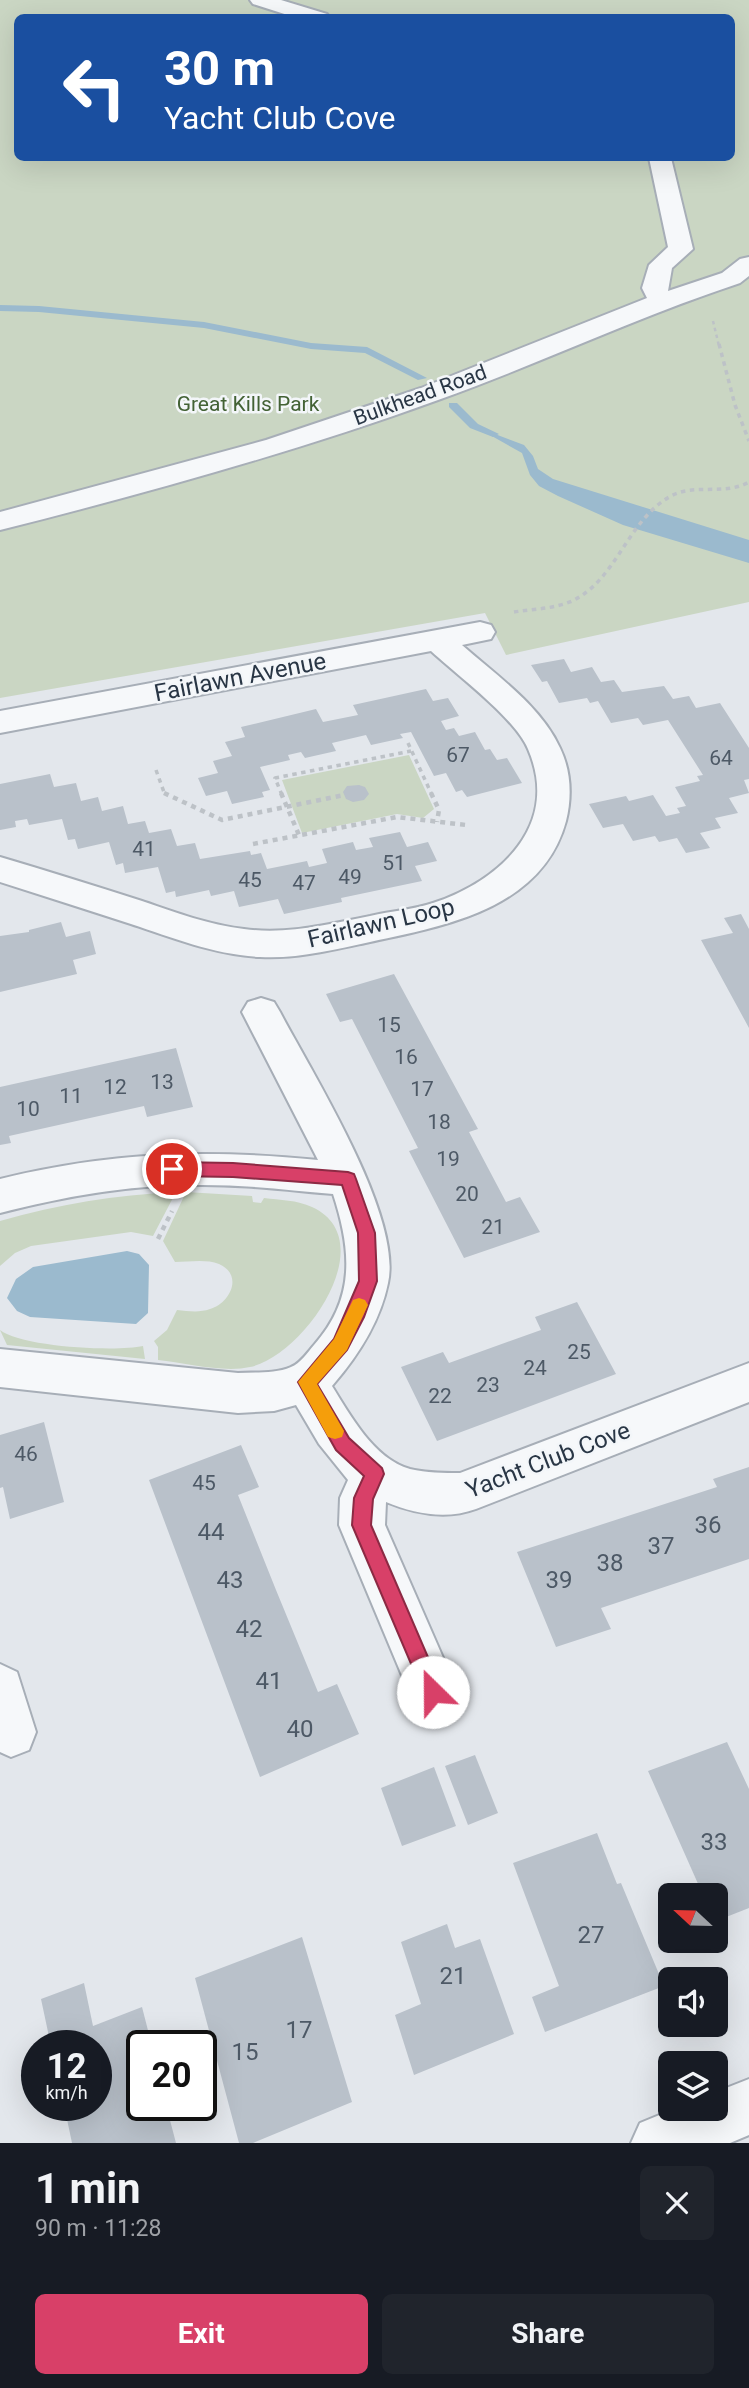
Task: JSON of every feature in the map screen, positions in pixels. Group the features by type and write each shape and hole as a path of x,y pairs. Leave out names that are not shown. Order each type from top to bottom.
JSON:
{"street":[{"path":"260,0 307,14"},
{"path":"660,302 654,288 662,265 681,249 661,161"},
{"name":"Bulkhead Road","path":"0,521 276,446 430,394 660,302 731,278 749,264"},
{"name":"Fairlawn Avenue","path":"0,722 480,632"},
{"name":"Fairlawn Loop","path":"0,869 206,935 258,944 308,942 441,914 486,894 521,868 540,845 554,811 555,781 544,746 529,726 438,640"},
{"path":"0,1368 238,1393 274,1391 307,1382 341,1345 368,1281 366,1233 348,1179 261,1012"},
{"path":"0,1196 62,1182 172,1169 233,1170 348,1179"},
{"name":"Yacht Club Cove","path":"307,1382 343,1444 375,1474 410,1491 436,1496 460,1494 749,1382"},
{"path":"375,1474 363,1498 362,1525 433,1692"},
{"path":"660,2143 749,2106"}],"path":[{"path":"704,288 735,405 749,441"},
{"path":"508,614 574,600 595,582 630,534 656,508 675,494 738,488 749,482"},
{"path":"408,743 439,810 437,822"},
{"path":"299,835 275,778 411,751"},
{"path":"156,770 164,795 222,820 344,795"},
{"path":"253,844 397,817 466,825"}],"green space":[{"name":"Great Kills Park","path":"0,0 749,0 749,602 506,655 485,613 0,698"},
{"path":"409,755 434,809 423,818 397,814 302,833 282,780"},
{"path":"176,1192 153,1236 131,1232 31,1246 15,1253 0,1266 0,1221 87,1201"},
{"path":"186,1192 252,1196 253,1202 261,1203 264,1198 294,1202 312,1207 332,1223 340,1244 338,1269 328,1295 293,1342 271,1358 240,1369 158,1360 158,1347 154,1341 167,1330 177,1310 210,1309 223,1301 231,1288 231,1275 227,1269 209,1262 175,1262 163,1241"},
{"path":"0,1330 27,1341 69,1347 143,1346 145,1359 7,1345"}],"water":[{"path":"474,426 524,445 533,456 538,469 553,479 749,540 749,563 623,525 558,496 539,486 530,475 522,453"},
{"path":"127,1251 139,1254 149,1265 148,1313 136,1324 30,1317 17,1311 7,1298 16,1279 33,1267"}],"building":[{"path":"564,659 571,672 592,667 601,682 614,680 622,692 664,686 673,699 689,696 696,708 720,703 749,748 749,779 744,780 749,793 729,798 738,813 715,818 721,828 700,833 710,848 686,853 677,838 659,842 655,836 633,841 623,824 603,828 589,804 626,796 629,801 653,795 666,816 680,813 677,808 686,806 675,787 700,781 697,776 703,775 668,720 643,725 638,718 611,723 598,701 590,703 587,698 559,703 547,681 542,682 531,665"},
{"path":"426,689 433,701 448,698 459,716 441,721 446,730 454,728 459,736 475,732 485,750 490,749 497,760 507,758 522,783 467,797 462,790 456,792 446,773 434,776 411,732 400,734 403,738 371,745 366,735 332,743 336,751 305,758 301,752 288,755 290,760 260,767 270,790 262,792 264,797 232,804 227,791 206,796 198,778 218,773 213,761 232,756 225,742 245,737 241,727 316,709 323,722 358,715 353,705"},
{"path":"50,774 54,787 76,783 81,801 98,797 102,811 123,806 128,824 145,821 149,833 171,829 177,846 195,843 200,859 250,851 251,855 261,853 267,869 307,861 309,867 327,863 322,849 353,842 356,850 373,847 369,838 400,832 407,847 428,842 437,861 415,866 422,881 341,898 342,902 284,914 278,899 239,907 234,891 211,896 209,890 176,897 175,891 166,893 158,867 125,873 123,863 116,865 109,842 78,849 75,839 68,840 62,819 29,825 27,819 15,821 16,827 0,830 0,784"},
{"path":"347,786 365,787 369,794 364,800 353,802 346,799 343,792"},
{"path":"741,914 749,929 749,1028 701,940 733,933 724,918"},
{"path":"61,922 66,937 90,931 96,954 73,960 77,974 0,992 0,936 29,932"},
{"path":"394,974 478,1129 469,1132 506,1202 520,1197 540,1232 464,1258 409,1151 418,1148 352,1019 340,1022 326,994"},
{"path":"176,1048 193,1107 147,1117 144,1106 9,1136 11,1143 0,1145 0,1087"},
{"path":"577,1302 616,1374 437,1441 401,1367 443,1352 449,1363 541,1330 535,1317"},
{"path":"44,1422 64,1502 10,1519 3,1487 0,1488 0,1435"},
{"path":"241,1445 259,1487 238,1495 276,1590 318,1692 337,1684 359,1734 260,1777 149,1480"},
{"path":"749,1467 749,1559 601,1608 611,1629 556,1647 517,1552 717,1487 713,1479"},
{"path":"727,1742 749,1789 749,1908 728,1916 728,1883 698,1883 648,1771"},
{"path":"475,1755 498,1813 468,1825 445,1766"},
{"path":"434,1767 456,1826 402,1846 381,1788"},
{"path":"597,1833 617,1884 621,1883 658,1972 658,1988 545,2032 532,1997 559,1986 513,1863"},
{"path":"447,1924 455,1948 480,1939 514,2034 414,2075 395,2015 421,2004 401,1942"},
{"path":"302,1937 352,2102 253,2143 239,2143 217,2060 217,2030 209,2030 195,1978"},
{"path":"84,1983 93,2026 142,2007 148,2030 126,2030 126,2121 170,2121 176,2143 72,2143 67,2121 112,2121 112,2030 48,2030 41,1999"}],"waterway":[{"path":"0,308 39,309 204,325 311,346 367,350 422,378"},
{"path":"453,405 474,426 493,434"}],"slow traffic":[{"path":"335,1431 307,1382 341,1345 359,1305"}],"route":[{"path":"172,1169 233,1170 348,1179 366,1233 368,1281 341,1345 307,1382 343,1444 375,1474 363,1498 362,1525 433,1692"}]}
